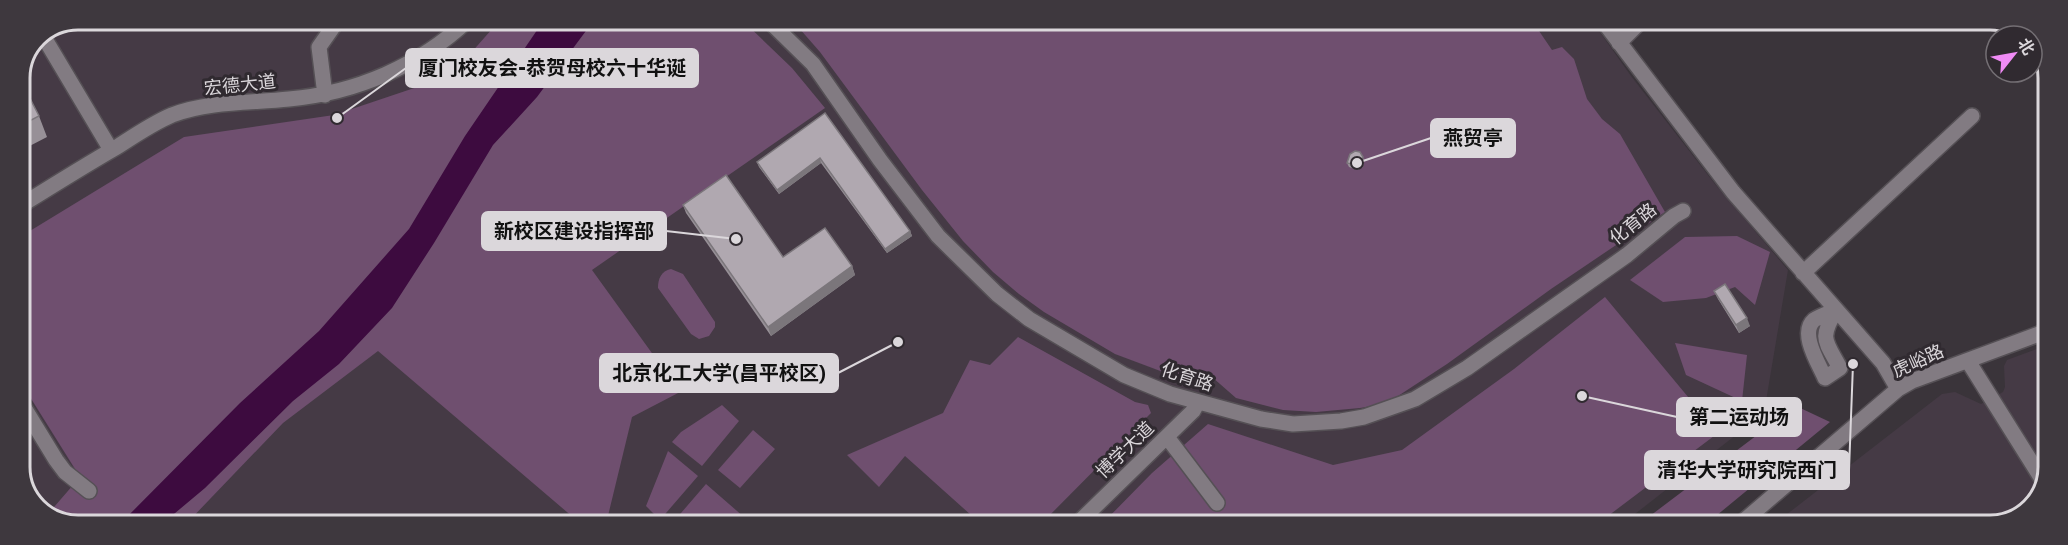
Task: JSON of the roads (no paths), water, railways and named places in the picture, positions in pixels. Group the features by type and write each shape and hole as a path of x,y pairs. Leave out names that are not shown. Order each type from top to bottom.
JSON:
{"street":[{"path":"325,94 319,47 331,30"},
{"name":"宏德大道","path":"30,200 172,115 222,104 325,94 366,83 416,60 434,49 456,30"},
{"name":"化育路","path":"778,30 813,64 880,160 938,236 997,294 1029,319 1124,375 1170,394 1261,418 1293,423 1341,421 1364,417 1398,406 1467,368 1627,255 1683,211"},
{"path":"1610,30 1733,192 1883,363 1898,390"},
{"path":"1619,43 1632,30"},
{"path":"47,42 111,150"},
{"path":"1803,273 1972,116"},
{"name":"虎峪路","path":"1751,515 1898,390 1912,381 2038,334"},
{"path":"1968,361 2037,472"},
{"name":"博学大道","path":"1086,515 1193,411 1198,402"},
{"path":"30,417 65,472 90,491"},
{"path":"1167,437 1217,503"}],"place":[{"name":"厦门校友会-恭贺母校六十华诞","path":"337,118"},
{"name":"燕贸亭","path":"1357,163"},
{"name":"新校区建设指挥部","path":"736,239"},
{"name":"北京化工大学(昌平校区)","path":"898,342"},
{"name":"清华大学研究院西门","path":"1853,364"},
{"name":"第二运动场","path":"1582,396"}]}
